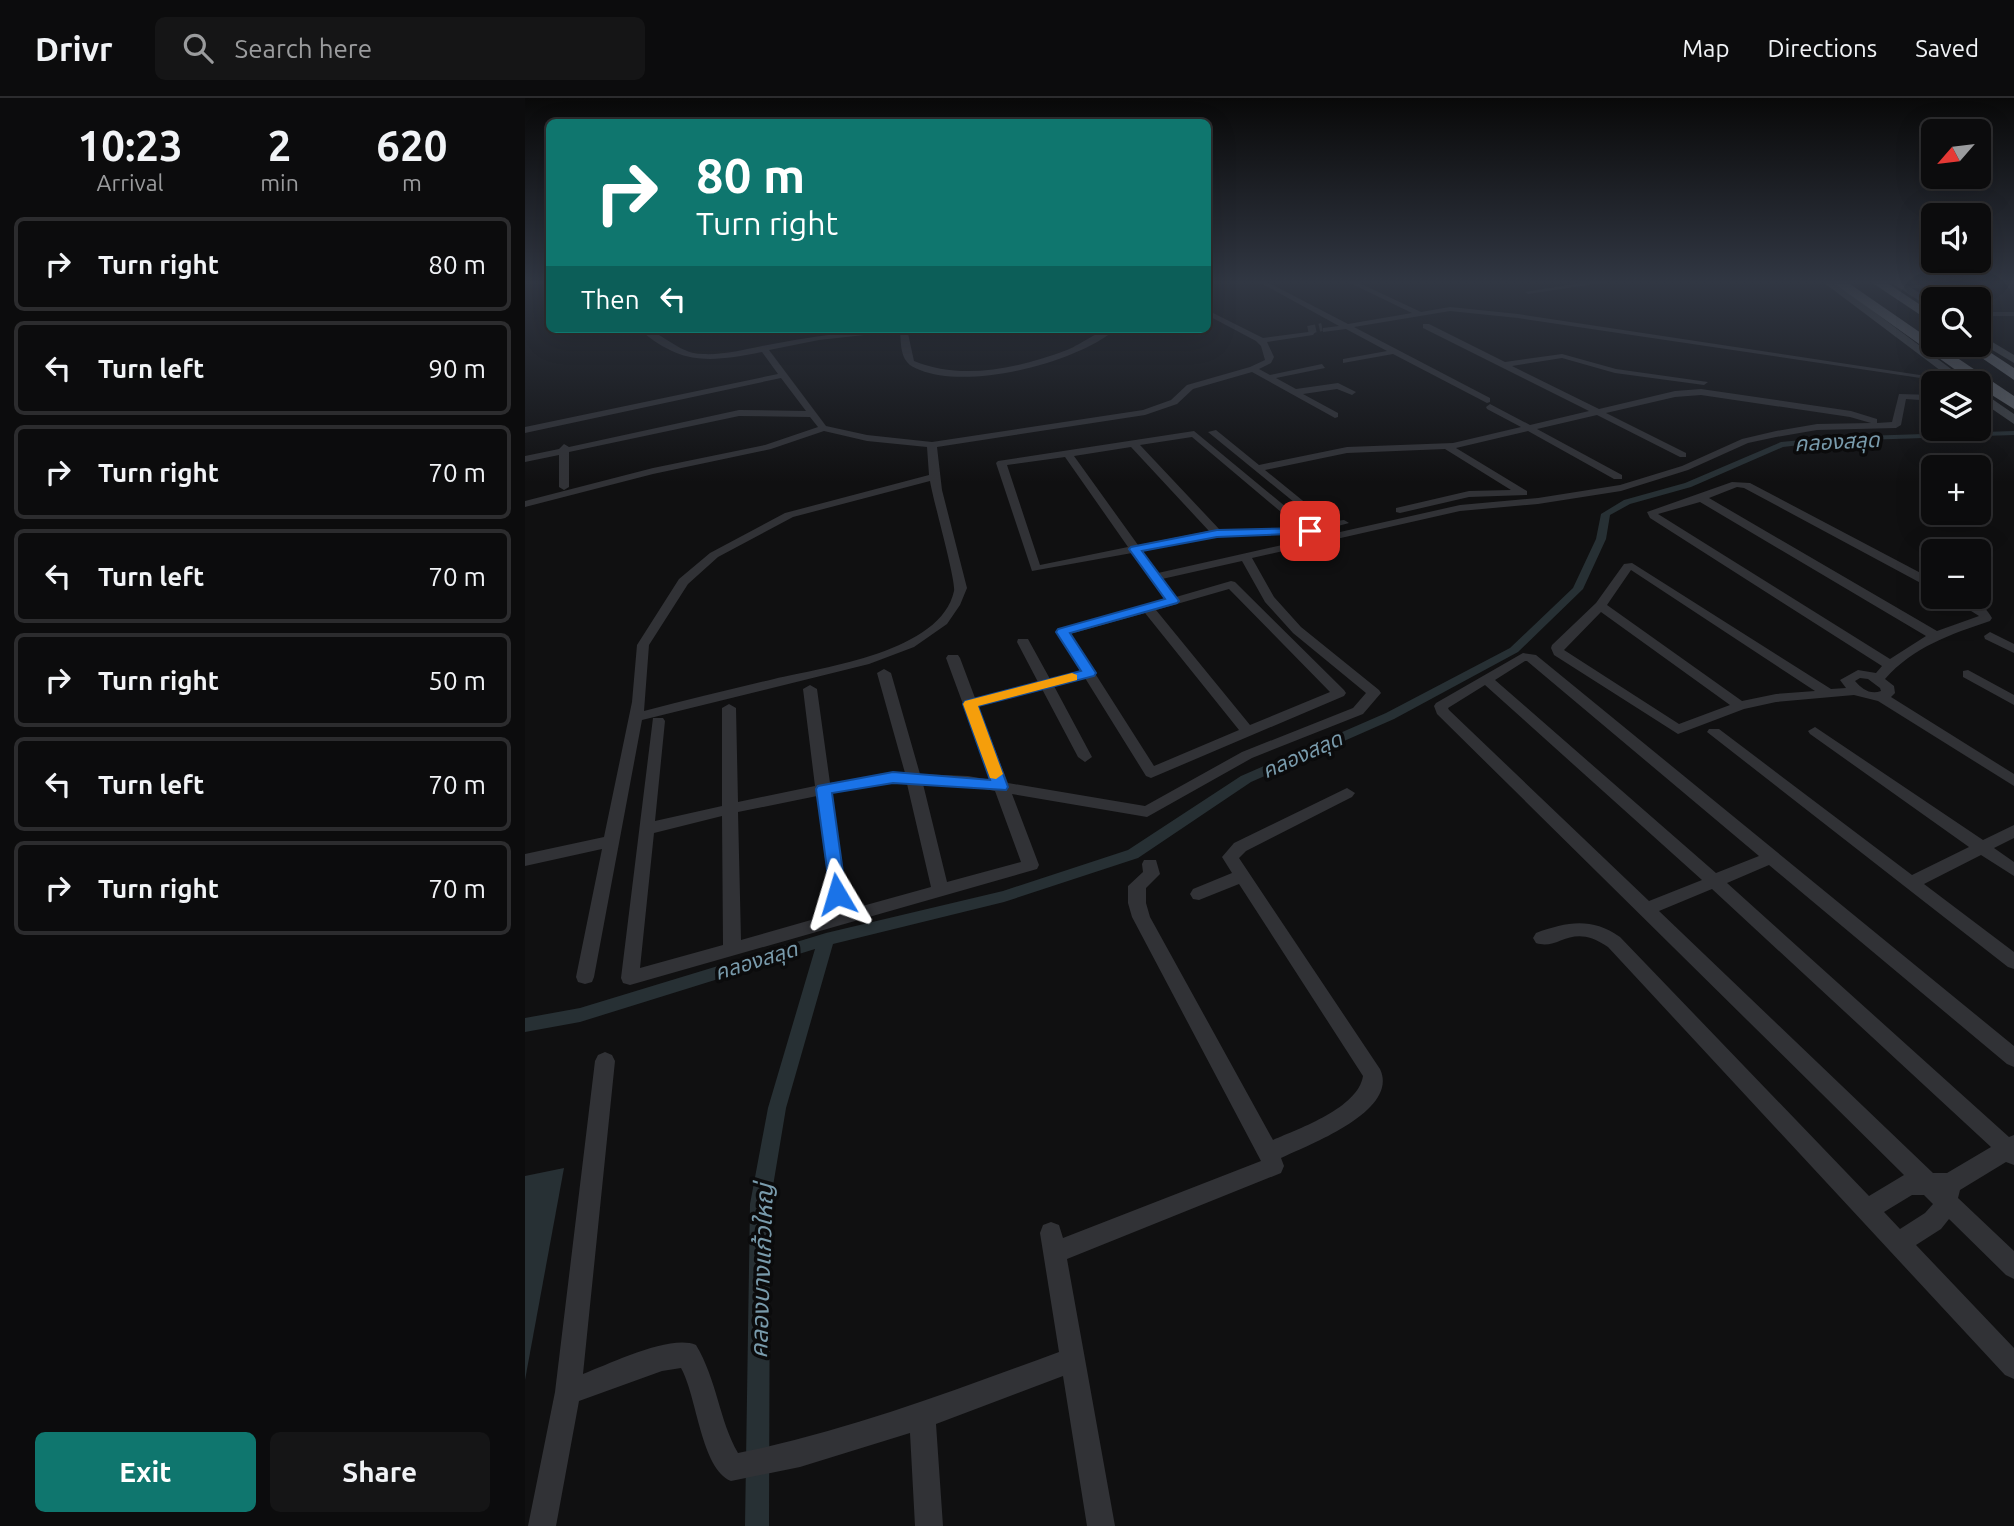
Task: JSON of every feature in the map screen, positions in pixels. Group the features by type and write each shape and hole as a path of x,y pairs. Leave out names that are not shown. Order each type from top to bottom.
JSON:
{"highway":[{"path":"1934,349 2014,404"},
{"path":"1991,354 2014,369"},
{"path":"1957,357 2014,396"},
{"path":"1967,357 2014,390"},
{"path":"1981,357 2014,378"},
{"path":"1985,357 2014,378"}],"main road":[{"path":"1917,349 1947,371"},
{"path":"1997,349 2014,360"},
{"path":"1991,404 2014,420"}],"street":[{"path":"673,349 692,356 732,355 761,349"},
{"path":"764,349 809,410 828,429"},
{"path":"905,349 911,363 931,370 963,372 998,370 1052,359 1081,349"},
{"path":"525,504 573,493 608,481 781,443 828,429 867,438 932,445 1145,412 1174,402 1190,387 1253,369 1268,361 1270,357 1265,349"},
{"path":"1386,349 1618,477"},
{"path":"1471,349 1683,455"},
{"path":"1735,349 1921,377"},
{"path":"1346,361 1392,352"},
{"path":"1504,365 1562,356 1615,371 1704,382"},
{"path":"1271,377 1322,366"},
{"path":"1253,369 1335,415"},
{"path":"525,430 783,375"},
{"path":"1296,392 1341,386 1352,392"},
{"path":"1258,468 1347,450 1446,446 1675,394 1701,392 1851,414 1886,425"},
{"path":"1154,577 1461,508 1538,501 1621,488 1685,468 1745,441 1776,433 1817,427 1896,425 1902,396 1921,397"},
{"path":"564,451 744,409 809,410"},
{"path":"525,459 764,414 809,410"},
{"path":"1213,432 1327,526 1469,494 1523,493 1446,446"},
{"path":"1194,434 1310,531 1217,533 1036,569 1001,463 1068,454 1194,434"},
{"path":"1133,444 1217,533"},
{"path":"638,702 883,654 922,637 943,621 961,588 934,477 929,450 932,445"},
{"path":"564,451 564,487"},
{"path":"1068,454 1173,601"},
{"path":"585,977 638,702 643,645 683,582 714,555 789,516 934,477"},
{"path":"1889,664 1651,514 1736,484 1747,485 1921,578"},
{"path":"1702,498 1936,636"},
{"path":"646,829 824,789 893,778 968,781 1147,812 1247,755 1358,711 1374,693 1297,630 1269,599 1244,555"},
{"path":"1826,692 1634,566 1628,566 1600,607 1557,648 1559,652 1674,729 1682,730 1740,706 1776,698 1857,691"},
{"path":"1231,584 1339,693 1151,773 1063,632 1148,608 1231,584"},
{"path":"1600,607 1740,706"},
{"path":"1148,608 1248,732"},
{"path":"1878,679 1889,664 1911,647 1987,615 1976,609"},
{"path":"1990,636 2014,649"},
{"path":"1023,642 1085,757"},
{"path":"658,721 630,978 1031,865 953,657"},
{"path":"2014,1058 1531,657 1523,657 1441,706 1442,711 1942,1189 2014,1267"},
{"path":"884,673 914,779 941,892"},
{"path":"970,704 1089,673"},
{"path":"1881,697 1889,690 1878,679 1858,674 1848,677 1847,684 1857,691 1868,696 1881,697 2014,781"},
{"path":"1968,674 2014,701"},
{"path":"1486,678 2012,1150 1942,1189 1909,1184 1866,1210"},
{"path":"810,689 841,920"},
{"path":"729,708 732,948"},
{"path":"1815,731 2014,870"},
{"path":"1714,733 2014,962"},
{"path":"1269,1153 1335,1120 1363,1100 1372,1087 1373,1075 1230,857 1233,852 1347,793"},
{"path":"1911,883 2014,831"},
{"path":"525,860 611,841"},
{"path":"1648,909 1772,857"},
{"path":"1101,1526 1054,1242 1257,1174 1273,1166 1269,1153 1141,917 1137,904 1137,886 1152,874 1150,864"},
{"path":"1199,894 1243,876"},
{"path":"1542,937 1573,927 1586,927 1601,932 1614,942 2014,1366"},
{"path":"542,1526 568,1392 605,1060"},
{"path":"1898,1243 1941,1216 1942,1189"},
{"path":"568,1392 662,1358 687,1354 700,1377 719,1451 731,1468 800,1454 922,1416 1073,1359"},
{"path":"922,1416 929,1526"}],"shaded area":[{"path":"564,1168 525,1380 525,1176"}],"waterway":[{"name":"คลองสลุด","path":"826,939 1004,896 1133,854 1246,779 1390,716 1514,650 1578,589 1601,539 1606,514 1627,502 1688,485 1781,445 1833,439 2014,433"},
{"name":"คลองสลุด","path":"525,1025 580,1015 826,939"},
{"name":"คลองบางแก้วใหญ่","path":"757,1526 760,1204 777,1108 826,939"}],"slow traffic":[{"path":"996,774 970,704 1072,677"}],"route":[{"path":"837,894 824,789 893,778 968,781 1000,787 970,704 1089,673 1063,632 1173,601 1135,549 1217,533 1310,531"}]}
